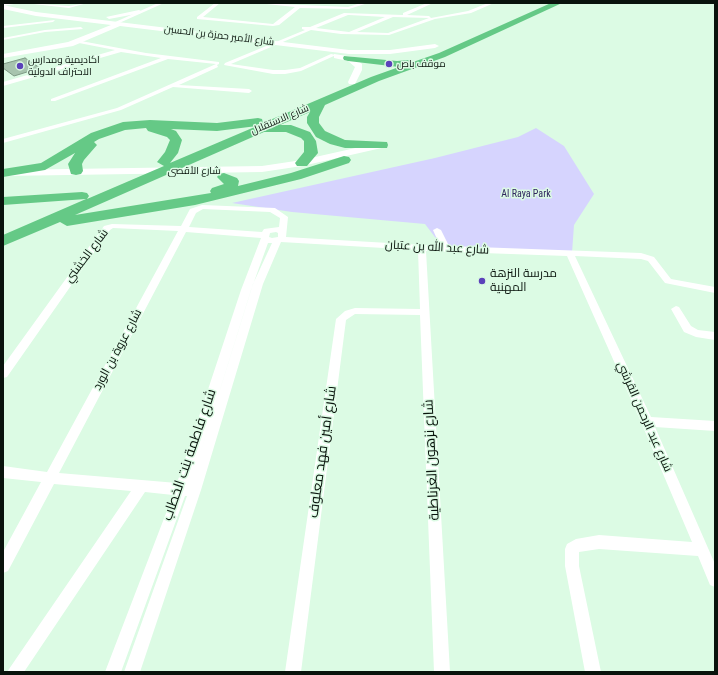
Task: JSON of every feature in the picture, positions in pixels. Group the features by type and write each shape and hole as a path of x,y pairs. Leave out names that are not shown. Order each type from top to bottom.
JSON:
{"highway":[{"path":"508,15 535,3"},
{"name":"شارع الاستقلال","path":"3,230 164,162 321,102 375,79 430,60 558,3"},
{"name":"شارع الاستقلال","path":"3,241 134,185 352,82 447,41"},
{"path":"348,58 393,64 407,64 430,60"},
{"path":"321,102 313,117 313,123 320,134 334,141 345,144 382,145"},
{"path":"3,173 45,166 95,136 123,126 150,124 287,128 306,135 310,141 311,153 302,163"},
{"path":"76,171 75,164 78,158 91,144 112,133 137,128 158,129 172,134 176,140 175,146 164,162"},
{"path":"42,224 195,201 296,176 344,160"},
{"path":"134,185 137,195 141,198 159,201 228,188 231,186 232,181 224,177"},
{"path":"3,201 82,196"}],"main road":[{"name":"شارع الأمير حمزة بن الحسين","path":"4,9 86,20 160,33 245,41"},
{"name":"شارع الأمير حمزة بن الحسين","path":"4,9 53,21 146,27 348,58 371,58 376,56 376,53"},
{"path":"146,27 141,24 139,20 148,9"},
{"path":"86,20 139,12"},
{"path":"62,44 78,36 82,28 73,23"},
{"path":"78,42 113,25"},
{"path":"62,44 113,25"},
{"path":"131,34 160,33"},
{"path":"3,56 111,36"},
{"path":"245,41 285,37 288,42 294,45"},
{"path":"245,41 250,47 247,54"},
{"name":"شارع الأمير حمزة بن الحسين","path":"268,45 294,45 376,53 435,46"},
{"path":"348,58 358,66 358,70 352,82"},
{"name":"شارع الأقصى","path":"186,174 262,169 302,163 382,145"},
{"name":"شارع الأقصى","path":"3,173 76,171 101,173 186,174 224,177 278,172 344,160"},
{"name":"شارع الأقصى","path":"3,179 101,173"}],"street":[{"path":"4,9 13,3"},
{"path":"27,3 72,7 85,3"},
{"path":"113,25 162,3"},
{"path":"218,3 198,18 273,25 277,24 298,6"},
{"path":"259,3 434,18"},
{"path":"318,8 354,13 355,10 367,3"},
{"path":"3,141 119,109 345,11 367,3"},
{"path":"348,34 395,15 415,11 431,3"},
{"path":"305,29 348,34 389,34 434,18 464,13 492,3"},
{"path":"113,25 148,9"},
{"path":"355,10 373,13"},
{"path":"229,22 237,16"},
{"path":"3,26 16,22 20,18"},
{"path":"3,26 53,21"},
{"path":"3,39 45,31 82,28"},
{"path":"78,42 166,58 285,72 301,69 333,55"},
{"path":"3,84 122,50"},
{"path":"53,100 166,58"},
{"path":"172,86 249,91"},
{"name":"شارع عروة بن الورد","path":"3,566 52,478 193,211 202,207 267,209 270,226"},
{"path":"270,226 284,217 281,236"},
{"name":"شارع الخشني","path":"3,374 107,228 112,226 183,229 270,226"},
{"name":"شارع عبد الله بن عتبان","path":"270,226 277,229 281,236 303,240 422,248 647,257 654,262 668,281 715,290"},
{"name":"شارع فاطمة بنت الخطاب","path":"113,672 180,489 188,471 246,290 270,226"},
{"path":"437,230 446,249"},
{"name":"شارع فاطمة بنت الخطاب","path":"132,672 195,490 258,284 281,236"},
{"name":"شارع نزهون الغرناطية","path":"422,248 442,672"},
{"name":"شارع عبد الرحمن القرشي","path":"570,254 647,422 700,549 715,580"},
{"path":"676,309 687,329 696,333 715,336"},
{"name":"شارع أمين فهد معلوف","path":"294,672 341,319 344,315 355,311 425,312"},
{"path":"647,422 715,426"},
{"path":"3,472 52,478 195,490"},
{"path":"15,672 142,486"},
{"path":"593,672 571,554 572,550 580,545 615,542 700,549"}],"green space":[{"name":"Al Raya Park","path":"536,128 564,146 594,194 574,225 572,253 444,249 425,224 292,212 232,203 435,158 518,137"}],"building":[{"name":"اكاديمية ومدارس الاحتراف الدولية","path":"25,58 40,68 14,76 3,68 3,64"}],"place":[{"name":"موقف باص","path":"389,64"},
{"name":"اكاديمية ومدارس الاحتراف الدولية","path":"20,66"},
{"name":"مدرسة النزهة المهنية","path":"482,281"}]}
